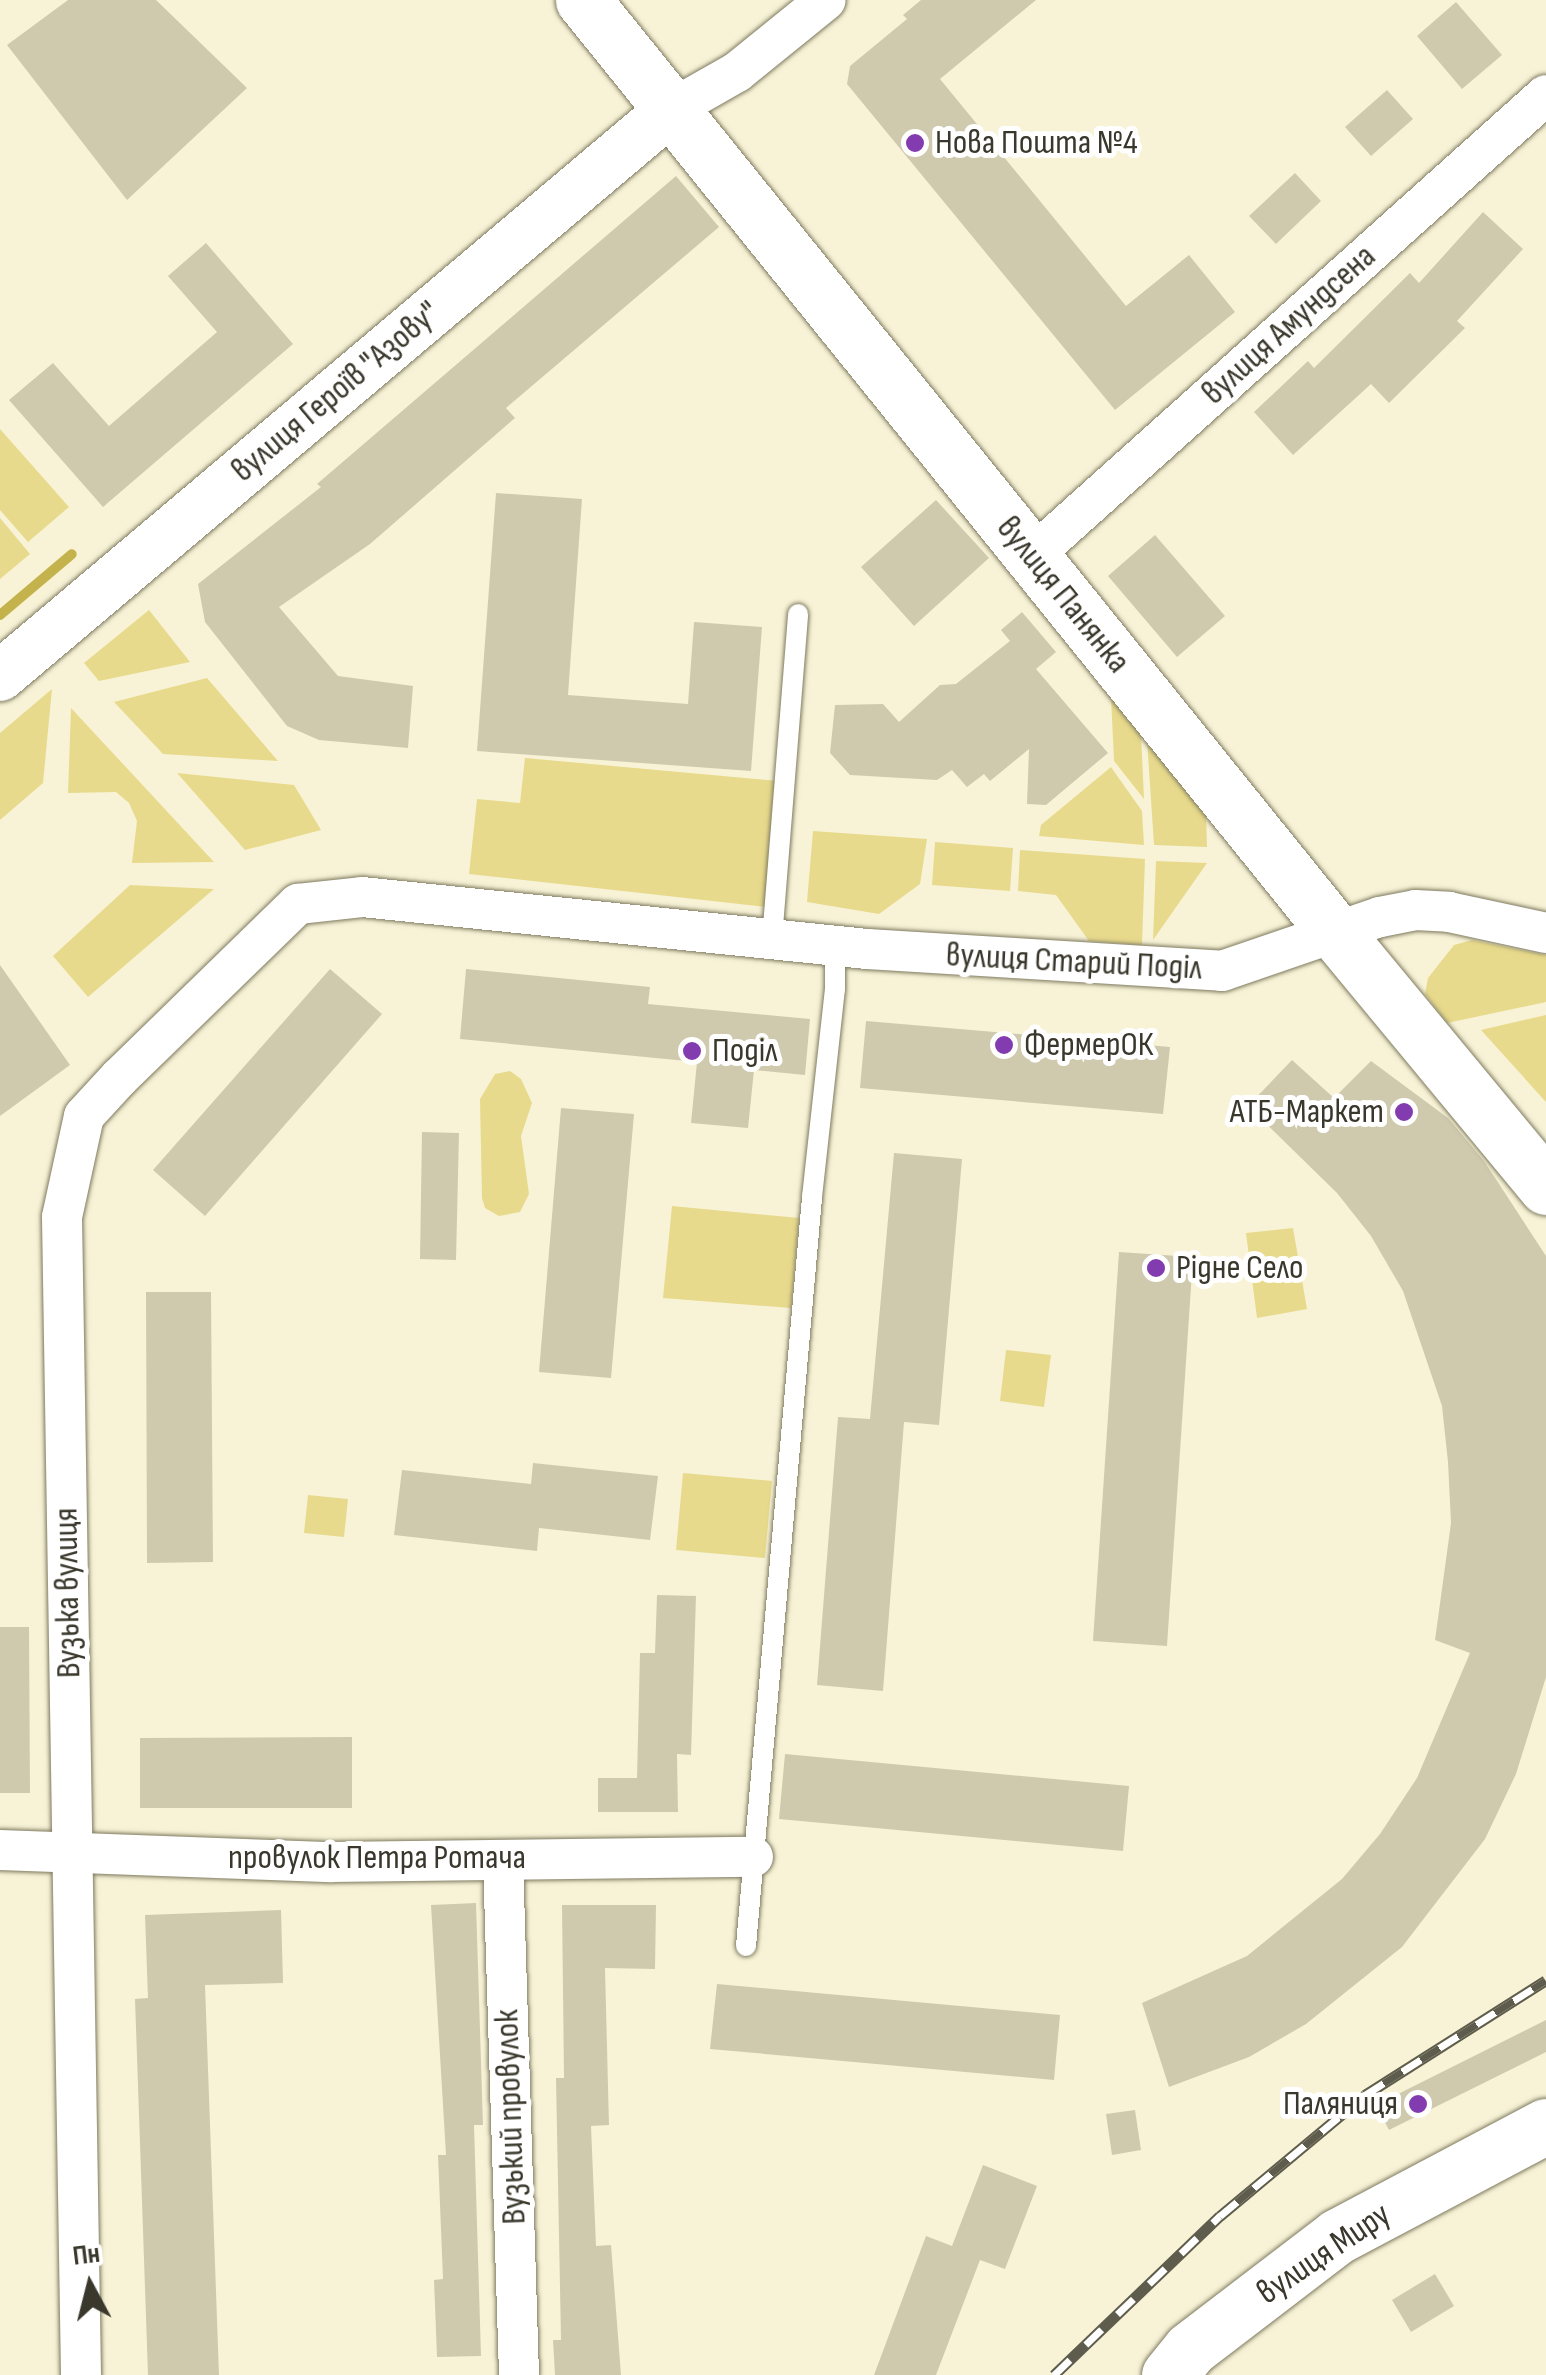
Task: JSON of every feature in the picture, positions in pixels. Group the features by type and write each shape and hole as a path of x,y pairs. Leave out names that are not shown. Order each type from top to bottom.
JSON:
{"main road":[{"name":"вулиця Панянка","path":"582,0 1334,932 1546,1186"},
{"name":"вулиця Миру","path":"1170,2375 1190,2350 1338,2236 1546,2126"}],"street":[{"path":"672,108 737,72 826,0"},
{"name":"вулиця Амундсена","path":"1032,556 1546,95"},
{"name":"вулиця Героїв \"Азову\"","path":"0,676 672,108"},
{"name":"вулиця Старий Поділ","path":"298,904 362,898 835,945 1222,971 1334,932 1415,910 1448,912 1546,934"},
{"name":"Вузька вулиця","path":"80,2375 62,1217 84,1116 298,904"},
{"name":"провулок Петра Ротача","path":"0,1850 332,1862 753,1856"},
{"name":"Вузький провулок","path":"504,1860 519,2375"}],"lane":[{"path":"772,939 798,614"},
{"path":"746,1946 836,989 835,945"}],"shaded area":[{"path":"0,429 69,507 28,542 0,510"},
{"path":"0,518 30,554 0,579"},
{"path":"149,610 190,662 99,681 84,663"},
{"path":"207,678 278,761 163,754 114,702"},
{"path":"52,689 43,783 0,820 0,733"},
{"path":"1111,697 1141,734 1144,799 1114,761"},
{"path":"71,708 214,862 132,863 137,821 129,803 116,792 68,793"},
{"path":"1147,740 1206,813 1207,847 1154,845"},
{"path":"525,758 778,781 766,907 469,874 477,799 520,803"},
{"path":"1111,767 1142,811 1144,845 1039,836 1041,825"},
{"path":"177,773 294,785 321,830 245,850"},
{"path":"813,831 927,839 920,884 879,914 807,902"},
{"path":"935,842 1013,848 1010,891 932,885"},
{"path":"1020,850 1145,859 1142,945 1089,941 1056,895 1018,891"},
{"path":"1156,861 1207,863 1153,940"},
{"path":"130,885 214,889 88,997 53,956"},
{"path":"1472,940 1546,955 1546,1002 1447,1023 1425,994 1428,978 1454,945"},
{"path":"1546,1015 1546,1102 1481,1030"},
{"path":"510,1071 521,1079 532,1103 521,1136 529,1194 520,1212 499,1216 485,1208 482,1198 480,1099 495,1074"},
{"path":"672,1206 799,1218 791,1308 663,1298"},
{"path":"1293,1228 1307,1309 1257,1318 1246,1233"},
{"path":"1006,1350 1051,1355 1044,1407 1000,1401"},
{"path":"683,1473 772,1481 765,1558 676,1550"},
{"path":"308,1495 348,1499 344,1537 304,1533"}],"building":[{"path":"68,0 156,0 247,88 127,200 7,45"},
{"path":"921,0 1036,0 940,79 1126,306 1189,255 1235,312 1115,410 847,84 850,66 907,19 903,15"},
{"path":"1456,2 1502,55 1462,89 1417,36"},
{"path":"1387,90 1413,119 1371,156 1345,127"},
{"path":"1295,173 1321,201 1276,244 1249,216"},
{"path":"676,176 719,227 506,408 515,418 370,544 279,607 338,676 413,686 408,748 319,740 287,726 205,622 198,584 321,487 317,484"},
{"path":"1483,212 1523,249 1457,321 1465,328 1389,403 1371,384 1293,455 1254,412 1308,361 1314,368 1410,273 1419,283"},
{"path":"206,243 293,344 103,507 9,400 53,363 109,426 217,332 168,276"},
{"path":"496,493 582,499 568,695 688,704 694,622 762,627 751,771 477,751"},
{"path":"936,500 989,558 914,626 861,567"},
{"path":"1155,535 1225,616 1177,657 1108,576"},
{"path":"1022,612 1056,652 1036,669 1108,753 1046,805 1027,804 1029,749 990,781 984,774 967,787 952,770 937,780 850,775 830,753 835,705 883,704 899,722 940,685 956,684 1010,641 1001,630"},
{"path":"0,965 70,1065 0,1116"},
{"path":"330,969 382,1014 205,1216 153,1170"},
{"name":"Поділ","path":"466,969 650,987 648,1004 810,1019 805,1075 754,1070 748,1128 691,1123 697,1062 460,1039"},
{"path":"866,1021 1170,1047 1163,1114 860,1088"},
{"path":"1292,1060 1334,1098 1371,1061 1448,1118 1484,1161 1546,1256 1546,1677 1516,1774 1485,1839 1402,1947 1306,2024 1249,2057 1169,2087 1142,2003 1247,1956 1342,1879 1380,1834 1417,1778 1470,1653 1435,1640 1451,1523 1448,1462 1442,1406 1403,1291 1371,1236 1337,1193 1248,1106"},
{"path":"561,1108 634,1114 611,1378 539,1372"},
{"path":"422,1132 459,1133 456,1260 420,1259"},
{"path":"894,1153 962,1159 939,1425 904,1422 883,1691 817,1685 838,1417 870,1419"},
{"path":"1119,1252 1193,1257 1167,1646 1093,1641"},
{"path":"146,1292 211,1292 213,1562 147,1563"},
{"path":"533,1463 658,1476 650,1540 539,1528 537,1551 394,1535 402,1470 531,1484"},
{"path":"657,1595 696,1596 691,1755 677,1754 678,1812 598,1812 598,1778 637,1778 640,1653 655,1653"},
{"path":"0,1627 29,1627 30,1793 0,1793"},
{"path":"352,1737 352,1808 140,1808 140,1738"},
{"path":"785,1754 1129,1786 1123,1851 779,1819"},
{"path":"476,1903 483,2125 474,2125 481,2356 437,2357 434,2280 443,2279 438,2155 446,2155 431,1905"},
{"path":"562,1905 656,1905 655,1969 605,1968 609,2125 591,2126 596,2246 611,2245 621,2375 555,2375 553,2340 561,2340 556,2078 564,2078"},
{"path":"281,1910 283,1983 205,1985 219,2375 148,2375 135,1999 148,1998 145,1915"},
{"path":"717,1984 1060,2015 1054,2080 710,2049"},
{"path":"1546,2020 1546,2052 1389,2130 1376,2105"},
{"path":"1135,2110 1141,2150 1112,2155 1106,2114"},
{"path":"983,2165 1037,2186 1005,2269 980,2260 936,2375 874,2375 926,2236 952,2246"},
{"path":"1435,2274 1454,2306 1411,2332 1392,2300"}],"waterway":[{"path":"0,615 72,554"}],"railway":[{"path":"1054,2375 1220,2216 1365,2095 1546,1980"}],"place":[{"name":"Нова Пошта №4","path":"915,143"},
{"name":"ФермерОК","path":"1004,1045"},
{"name":"Поділ","path":"692,1051"},
{"name":"АТБ-Маркет","path":"1404,1112"},
{"name":"Рідне Село","path":"1156,1268"},
{"name":"Паляниця","path":"1418,2104"}]}
